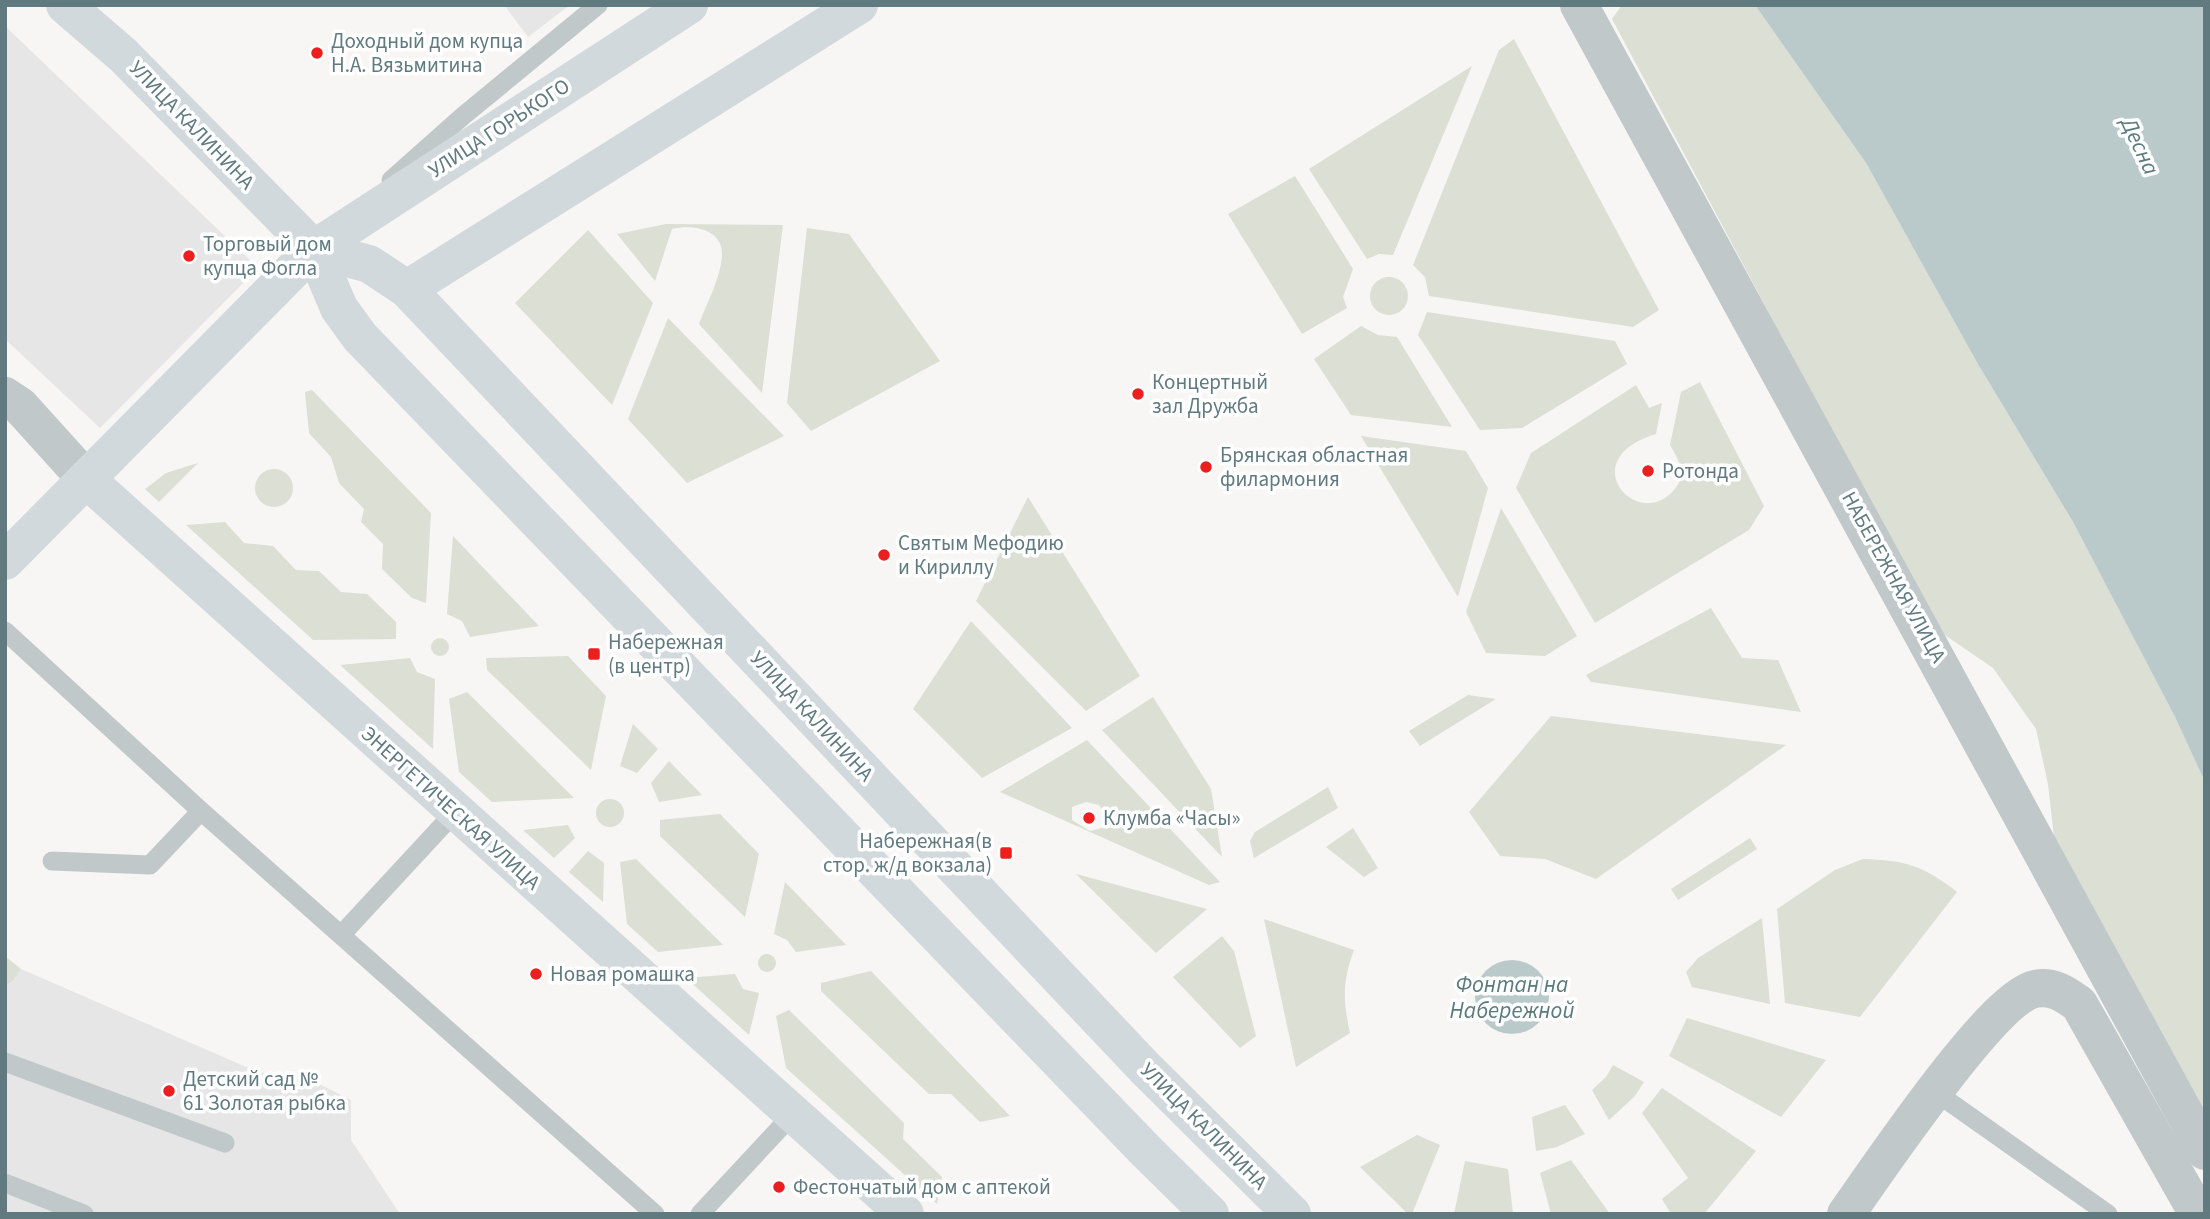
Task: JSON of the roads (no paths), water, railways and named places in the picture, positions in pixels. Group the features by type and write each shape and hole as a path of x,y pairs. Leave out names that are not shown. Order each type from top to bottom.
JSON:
{"main road":[{"name":"УЛИЦА КАЛИНИНА","path":"65,5 123,55 314,249 339,307 360,337 1146,1151 1210,1214"},
{"path":"407,289 859,5"},
{"name":"УЛИЦА ГОРЬКОГО","path":"5,561 314,249 687,6"},
{"name":"УЛИЦА КАЛИНИНА","path":"314,249 369,264 407,289 1145,1068 1292,1214"},
{"name":"ЭНЕРГЕТИЧЕСКАЯ УЛИЦА","path":"86,480 905,1214"}],"street":[{"name":"НАБЕРЕЖНАЯ УЛИЦА","path":"1579,5 2205,1151"},
{"name":"ЭНЕРГЕТИЧЕСКАЯ УЛИЦА","path":"5,396 20,406 86,480"},
{"path":"1846,1214 1934,1091 2007,1006 2035,989 2059,990 2079,1004 2200,1208"}],"lane":[{"name":"УЛИЦА ГОРЬКОГО","path":"314,249 463,116 598,5"},
{"path":"5,631 201,811 655,1214"},
{"path":"52,861 150,865 201,811"},
{"path":"342,934 455,812"},
{"path":"5,1062 225,1143"},
{"path":"1934,1091 2108,1214"},
{"path":"700,1214 793,1114"},
{"path":"5,1183 84,1214"}],"water":[{"name":"Десна","path":"1755,5 2205,5 2205,782 2175,717 2073,522 1979,366 1866,163"},
{"name":"Фонтан на Набережной","path":"1512,960 1526,963 1538,971 1546,983 1549,997 1546,1011 1538,1023 1526,1031 1512,1034 1498,1031 1486,1023 1478,1011 1475,997 1478,983 1486,971 1498,963"}],"place":[{"name":"Доходный дом купца Н.А. Вязьмитина","path":"317,53"},
{"name":"Торговый дом купца Фогла","path":"189,256"},
{"name":"Концертный зал Дружба","path":"1138,394"},
{"name":"Брянская областная филармония","path":"1206,467"},
{"name":"Ротонда","path":"1648,471"},
{"name":"Святым Мефодию и Кириллу","path":"884,555"},
{"name":"Набережная (в центр)","path":"594,654"},
{"name":"Клумба «Часы»","path":"1089,818"},
{"name":"Набережная(в стор. ж/д вокзала)","path":"1006,853"},
{"name":"Новая ромашка","path":"536,974"},
{"name":"Детский сад № 61 Золотая рыбка","path":"169,1091"},
{"name":"Фестончатый дом с аптекой","path":"779,1187"}]}
